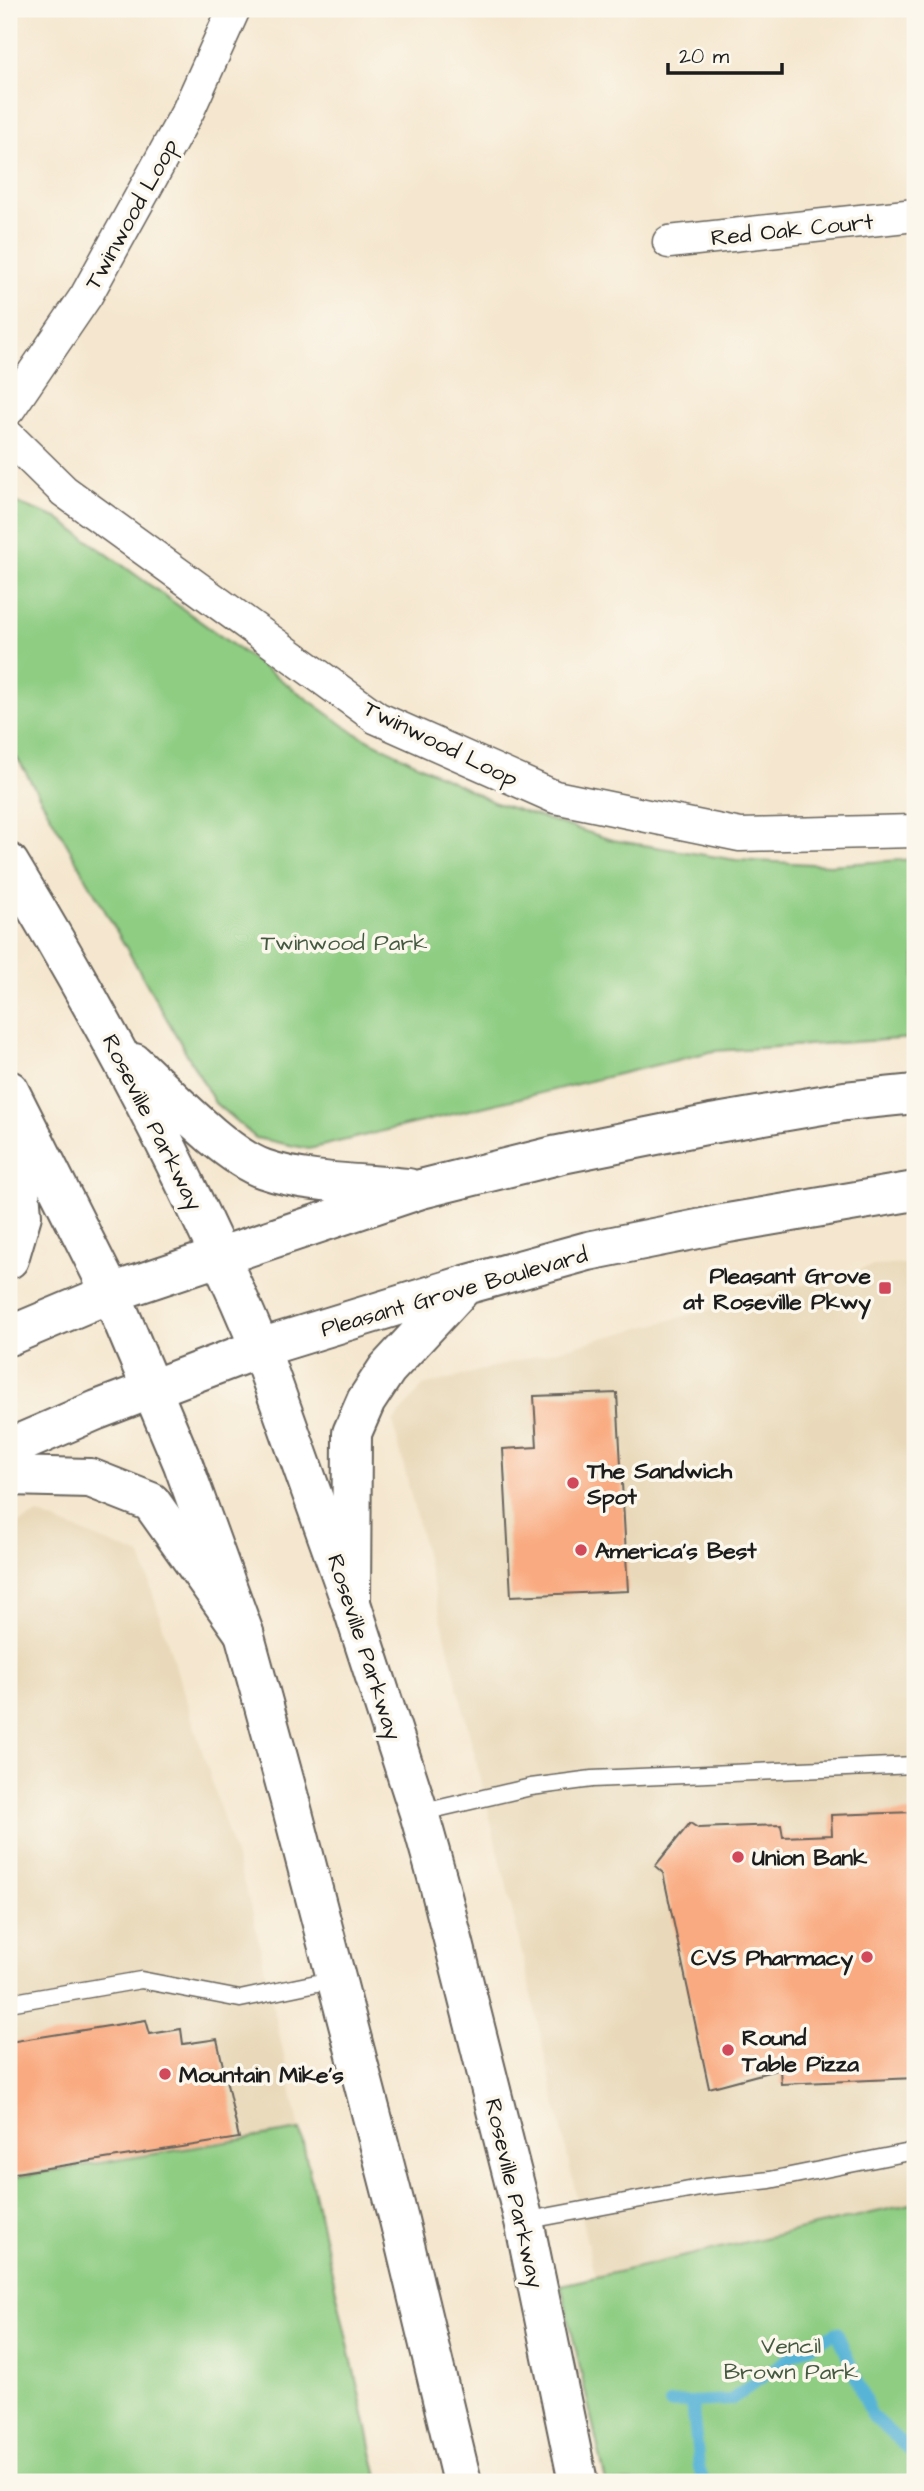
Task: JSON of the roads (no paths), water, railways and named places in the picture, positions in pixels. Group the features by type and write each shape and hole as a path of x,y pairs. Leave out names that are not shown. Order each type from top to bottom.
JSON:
{"main road":[{"name":"Roseville Parkway","path":"9,863 54,936 114,1044 184,1178 221,1257 260,1348 351,1603 419,1813 524,2221 578,2482"},
{"path":"114,1044 231,1151 261,1169 293,1177 421,1189"},
{"path":"9,1259 22,1214 11,1094"},
{"path":"11,1094 111,1293 183,1464 244,1633 399,2220 462,2482"},
{"path":"9,1336 111,1293 421,1189 558,1155 711,1124 845,1101 915,1094"},
{"name":"Pleasant Grove Boulevard","path":"9,1448 151,1388 260,1348 466,1285 589,1251 915,1191"},
{"path":"351,1603 352,1433 366,1401 387,1369 466,1285"},
{"path":"9,1476 90,1478 151,1502 244,1633"}],"street":[{"name":"Twinwood Loop","path":"9,409 86,296 188,111 233,9"},
{"name":"Red Oak Court","path":"669,242 915,215"},
{"name":"Twinwood Loop","path":"9,438 64,491 377,718 555,797 740,835 915,831"}],"lane":[{"path":"419,1813 531,1787 592,1779 915,1765"},
{"path":"9,2003 141,1980 240,1999 336,1979"},
{"path":"524,2221 705,2187 770,2180 915,2151"}],"waterway":[{"path":"670,2403 731,2400 790,2357 837,2332 872,2416 915,2455"},
{"path":"692,2402 699,2467 704,2482"}],"place":[{"name":"Pleasant Grove at Roseville Pkwy","path":"885,1288"},
{"name":"The Sandwich Spot","path":"573,1483"},
{"name":"America's Best","path":"581,1550"},
{"name":"Union Bank","path":"738,1857"},
{"name":"CVS Pharmacy","path":"867,1957"},
{"name":"Round Table Pizza","path":"728,2050"},
{"name":"Mountain Mike's","path":"165,2074"}],"park label":[{"name":"Twinwood Park","path":"344,942"},
{"name":"Vencil Brown Park","path":"791,2358"}]}
